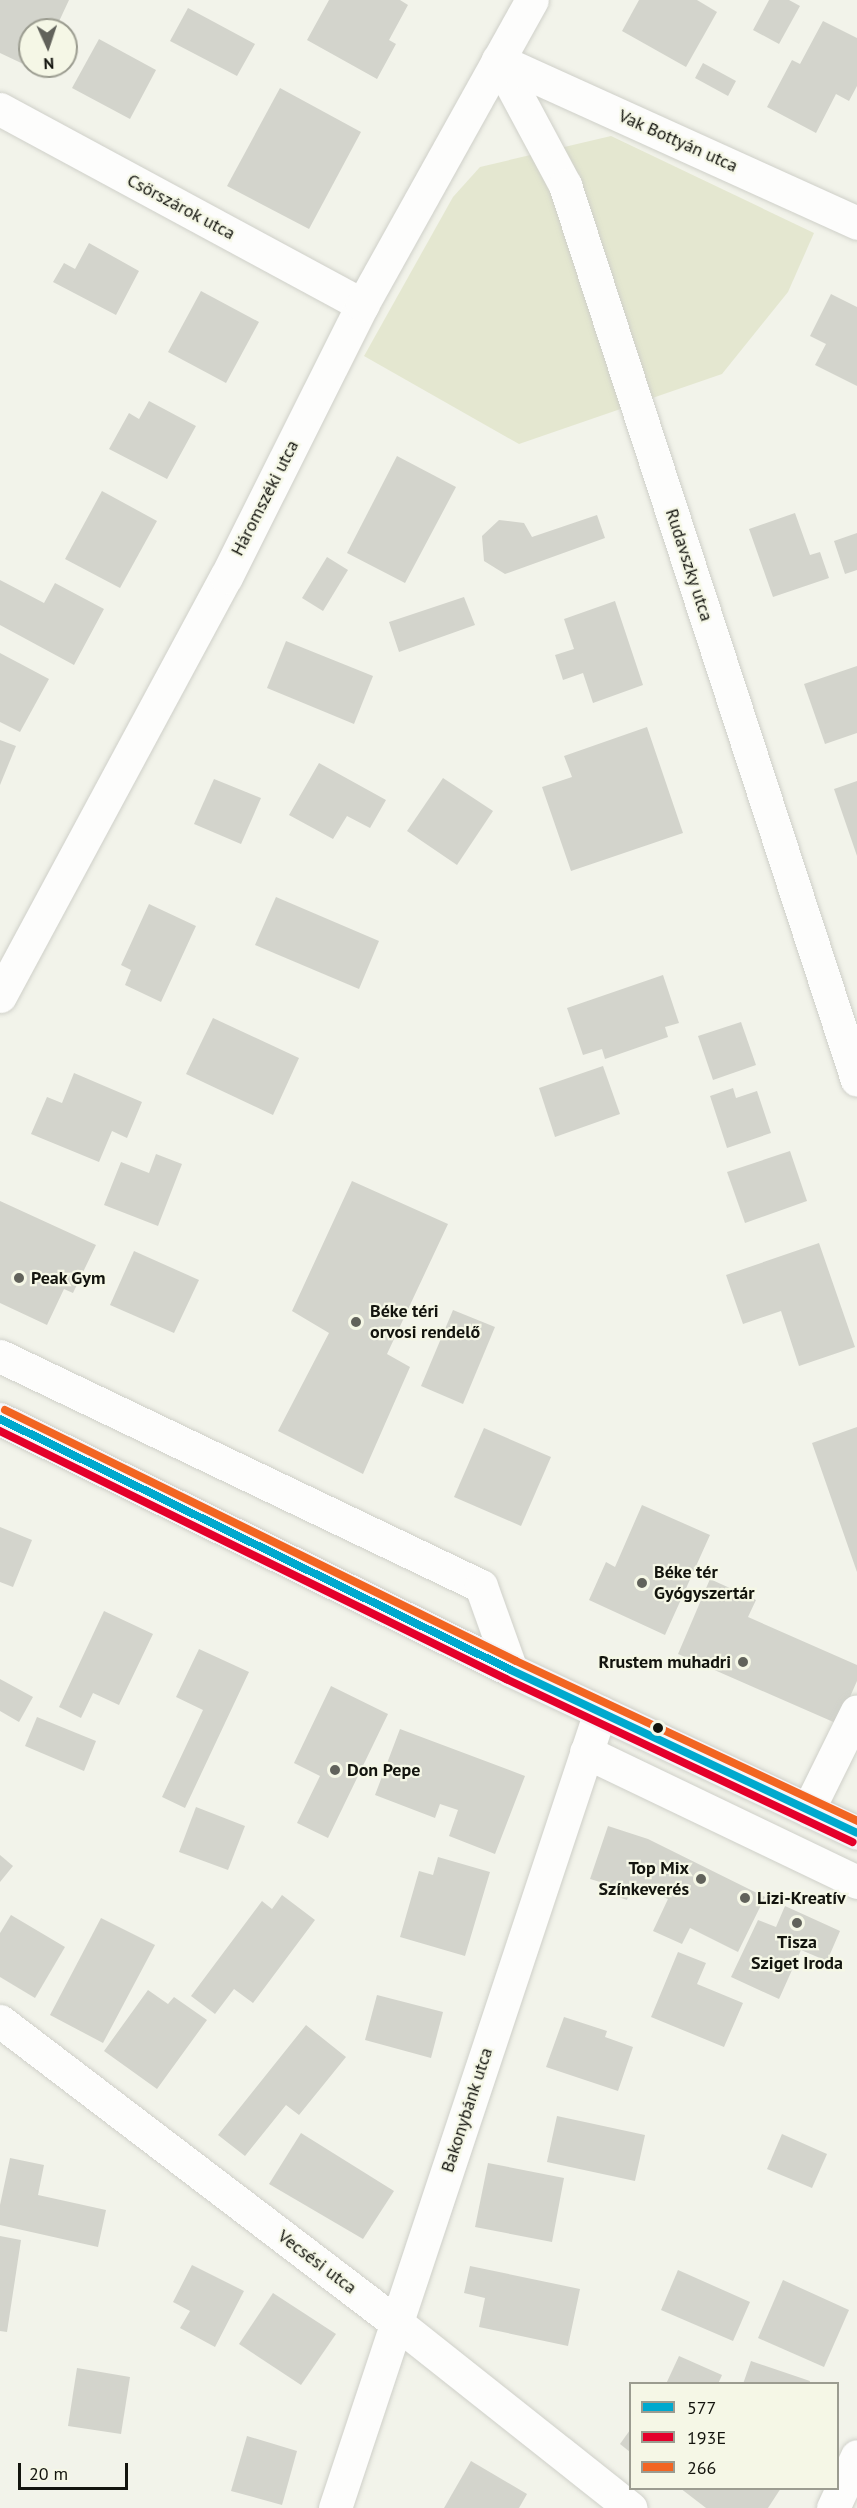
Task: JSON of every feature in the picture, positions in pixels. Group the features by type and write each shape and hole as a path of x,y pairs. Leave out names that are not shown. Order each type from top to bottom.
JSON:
{"main road":[{"path":"0,1419 511,1670 857,1833"}],"street":[{"name":"Háromszéki utca","path":"0,996 226,577 362,305 532,0"},
{"name":"Vak Bottyán utca","path":"498,60 857,223"},
{"name":"Rudavszky utca","path":"498,60 565,185 857,1080"},
{"name":"Csörszárok utca","path":"0,109 362,305"},
{"path":"0,1356 481,1586 511,1670"},
{"path":"808,1810 857,1711"},
{"name":"Bakonybánk utca","path":"335,2508 600,1712"},
{"path":"586,1752 857,1882"},
{"name":"Vecsési utca","path":"2,2032 397,2323 630,2508"},
{"path":"833,2508 857,2456"}],"green space":[{"path":"611,136 814,233 788,292 722,374 519,444 364,356 453,197 480,167"}],"building":[{"path":"0,0 69,0 61,18 18,18 18,62 0,53"},
{"path":"329,0 400,0 408,5 389,40 396,44 377,79 307,40"},
{"path":"639,0 697,0 717,12 686,67 622,31"},
{"path":"769,0 789,0 800,6 779,44 753,30"},
{"path":"188,8 255,44 237,76 170,41"},
{"path":"823,21 857,38 857,86 849,101 836,94 816,133 767,107 792,60 800,64"},
{"path":"99,39 156,70 130,119 72,88"},
{"path":"703,63 736,81 728,96 695,78"},
{"path":"280,88 361,132 309,229 227,186"},
{"path":"89,243 139,271 116,315 53,282 64,263 75,269"},
{"path":"201,291 259,322 226,383 168,352"},
{"path":"831,294 857,307 857,386 815,365 826,344 810,336"},
{"path":"149,401 196,426 167,479 109,449 129,413 139,419"},
{"path":"397,456 456,487 405,583 347,553"},
{"path":"102,491 157,521 120,588 65,559"},
{"path":"795,513 810,555 820,552 829,578 773,597 749,529"},
{"path":"597,515 605,538 505,574 484,561 482,536 499,520 524,523 532,537"},
{"path":"857,533 857,570 845,574 834,541"},
{"path":"327,557 348,570 323,611 302,598"},
{"path":"0,580 44,603 55,583 104,609 74,665 0,625"},
{"path":"464,597 475,625 399,652 389,622"},
{"path":"615,601 643,685 593,703 583,673 563,680 555,655 574,649 564,619"},
{"path":"286,641 373,676 354,724 267,688"},
{"path":"0,653 49,679 20,732 0,722"},
{"path":"857,666 857,733 825,744 804,684"},
{"path":"647,727 683,833 571,871 542,787 572,777 564,756"},
{"path":"0,740 16,746 0,785"},
{"path":"319,763 386,800 370,828 347,816 333,839 289,815"},
{"path":"443,778 493,811 457,865 407,831"},
{"path":"214,779 261,798 241,844 194,824"},
{"path":"857,781 857,856 834,789"},
{"path":"276,897 379,941 359,989 255,945"},
{"path":"149,904 196,926 161,1002 125,985 131,970 121,965"},
{"path":"663,975 679,1023 665,1027 668,1037 605,1059 602,1049 583,1055 567,1008"},
{"path":"213,1018 299,1058 273,1115 186,1074"},
{"path":"741,1022 756,1065 713,1080 698,1036"},
{"path":"603,1066 620,1114 555,1137 539,1088"},
{"path":"74,1073 142,1102 127,1138 112,1131 99,1162 31,1134 47,1097 62,1103"},
{"path":"733,1088 736,1098 757,1091 771,1133 727,1148 710,1096"},
{"path":"790,1151 807,1201 745,1223 727,1172"},
{"path":"156,1154 182,1164 158,1226 104,1205 121,1162 149,1173"},
{"name":"Béke téri orvosi rendelő","path":"352,1181 448,1224 387,1354 410,1367 363,1474 278,1431 329,1333 292,1311"},
{"path":"0,1201 96,1245 73,1293 64,1289 47,1325 0,1303"},
{"path":"819,1243 855,1347 799,1366 781,1311 743,1324 726,1275"},
{"path":"134,1251 199,1280 174,1333 110,1305"},
{"path":"453,1310 495,1327 463,1404 421,1386"},
{"path":"857,1427 857,1572 812,1443"},
{"path":"484,1428 551,1457 521,1526 454,1497"},
{"name":"Béke tér Gyógyszertár","path":"642,1505 710,1535 665,1635 589,1600 606,1562 615,1567"},
{"path":"0,1527 32,1540 13,1587 0,1582"},
{"path":"710,1579 756,1600 748,1617 857,1665 857,1681 838,1724 678,1654"},
{"path":"104,1611 153,1634 119,1705 93,1693 81,1718 59,1707"},
{"path":"199,1649 249,1672 185,1808 162,1797 203,1710 176,1697"},
{"path":"0,1679 33,1697 19,1722 0,1711"},
{"path":"331,1686 388,1714 328,1838 297,1823 320,1776 294,1763"},
{"path":"37,1717 96,1741 84,1771 25,1746"},
{"path":"400,1729 525,1776 495,1854 449,1836 458,1810 440,1804 435,1818 375,1795"},
{"path":"196,1807 245,1826 228,1870 179,1852"},
{"path":"608,1826 648,1839 765,1897 738,1952 690,1928 682,1944 653,1931 668,1899 633,1882 627,1900 604,1892 607,1884 590,1879"},
{"path":"0,1855 13,1866 0,1882"},
{"path":"438,1857 490,1872 465,1956 400,1937 419,1871 433,1875"},
{"path":"282,1895 315,1920 253,2003 234,1989 215,2014 191,1996 262,1901 272,1909"},
{"path":"785,1906 840,1931 827,1961 801,1950 779,1999 731,1977 758,1920 776,1927"},
{"path":"11,1915 65,1947 35,1998 0,1977 0,1933"},
{"path":"101,1918 155,1945 103,2043 50,2015"},
{"path":"678,1952 706,1963 697,1984 743,2003 724,2047 651,2017"},
{"path":"148,1990 168,2004 174,1997 207,2020 157,2089 104,2051"},
{"path":"377,1995 443,2012 431,2058 365,2040"},
{"path":"564,2017 607,2031 605,2037 633,2047 618,2091 546,2067"},
{"path":"306,2025 346,2057 299,2115 286,2105 245,2156 218,2135"},
{"path":"557,2116 645,2135 635,2181 547,2162"},
{"path":"301,2133 394,2191 363,2239 269,2184"},
{"path":"782,2134 827,2154 812,2188 767,2169"},
{"path":"10,2158 44,2165 38,2195 106,2210 98,2247 0,2225 0,2205"},
{"path":"488,2163 564,2178 552,2242 475,2227"},
{"path":"0,2236 21,2240 7,2332 0,2331"},
{"path":"192,2265 244,2291 215,2347 180,2328 190,2311 173,2302"},
{"path":"470,2266 580,2289 568,2346 479,2327 485,2298 464,2293"},
{"path":"678,2270 750,2302 733,2341 661,2310"},
{"path":"783,2280 849,2310 824,2367 758,2338"},
{"path":"273,2293 336,2334 301,2385 239,2344"},
{"path":"679,2356 722,2375 719,2382 667,2382"},
{"path":"751,2361 810,2381 810,2382 744,2382"},
{"path":"77,2368 130,2377 121,2434 68,2426"},
{"path":"629,2431 629,2451 620,2444"},
{"path":"247,2436 297,2451 282,2505 231,2491"},
{"path":"471,2461 527,2494 519,2508 444,2508"},
{"path":"683,2490 780,2490 768,2508 706,2508"}],"transit line":[{"name":"266","path":"5,1410 516,1661 857,1821"},
{"name":"577","path":"0,1419 511,1670 857,1833"},
{"name":"193E","path":"0,1431 506,1679 853,1842"}],"place":[{"name":"Peak Gym","path":"19,1278"},
{"name":"Béke téri orvosi rendelő","path":"356,1322"},
{"name":"Béke tér Gyógyszertár","path":"642,1583"},
{"name":"Rrustem muhadri","path":"743,1662"},
{"name":"Don Pepe","path":"335,1770"},
{"name":"Top Mix Színkeverés","path":"701,1879"},
{"name":"Lizi-Kreatív","path":"745,1898"},
{"name":"Tisza Sziget Iroda","path":"797,1923"}]}
